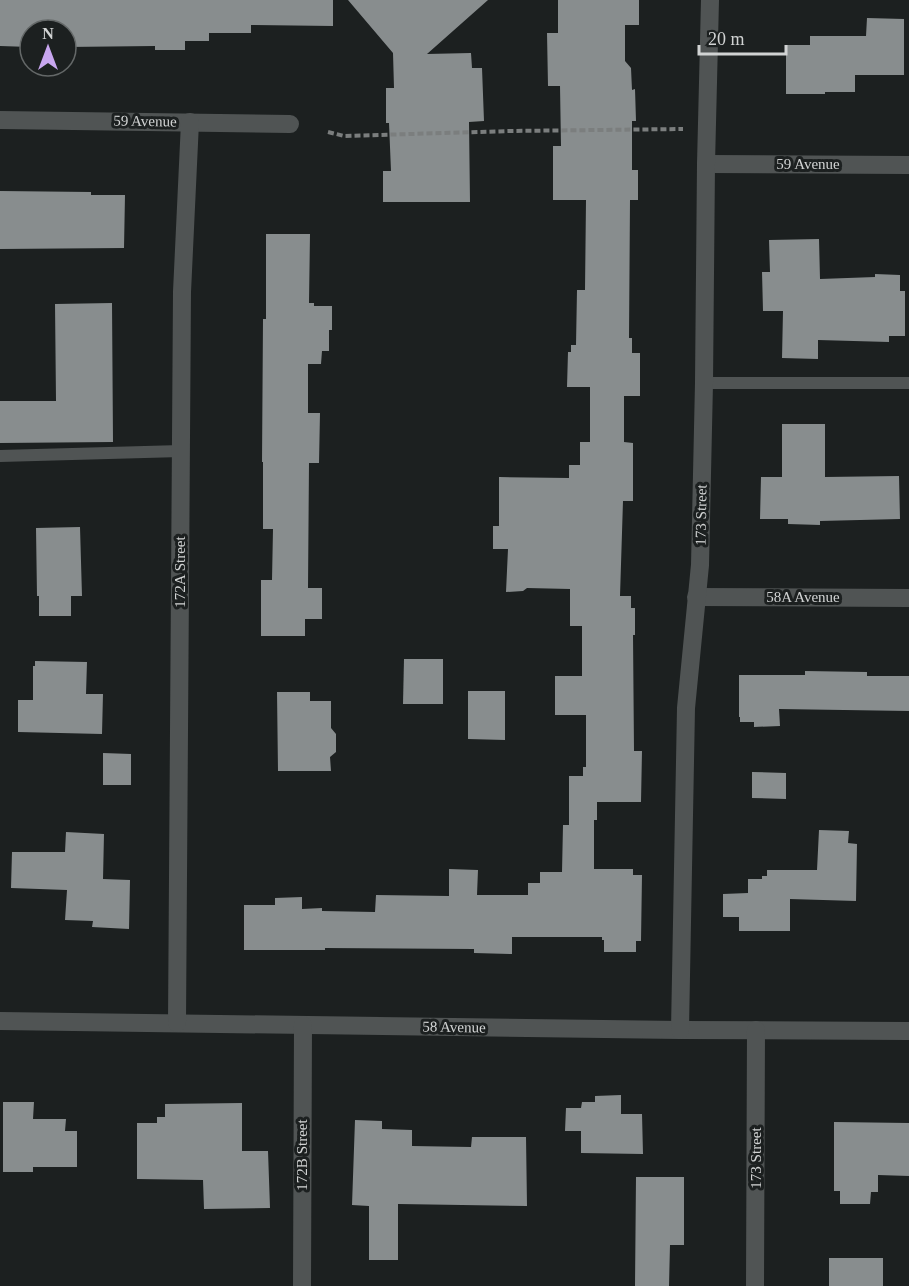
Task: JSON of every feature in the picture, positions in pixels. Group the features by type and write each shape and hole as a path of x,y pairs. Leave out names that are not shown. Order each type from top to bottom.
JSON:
{"street":[{"name":"173 Street","path":"680,1030 686,708 700,565 710,0"},
{"name":"59 Avenue","path":"0,120 290,124"},
{"name":"172A Street","path":"177,1023 182,292 190,122"},
{"name":"59 Avenue","path":"706,164 909,165"},
{"name":"58A Avenue","path":"696,597 909,598"},
{"name":"58 Avenue","path":"0,1021 909,1031"},
{"name":"172B Street","path":"302,1286 303,1025"},
{"name":"173 Street","path":"755,1286 756,1030"}],"lane":[{"path":"704,383 909,383"},
{"path":"0,456 181,451"}],"path":[{"path":"328,132 344,136 707,129"}],"building":[{"path":"0,0 333,0 333,26 251,25 251,33 209,33 209,41 185,41 185,50 155,50 155,46 78,47 78,18 18,18 18,47 0,46"},
{"path":"348,0 488,0 427,54 471,53 472,68 482,68 484,121 469,122 470,202 383,202 383,171 391,171 389,123 386,123 386,88 394,88 393,53"},
{"path":"558,0 639,0 639,25 625,25 625,61 631,68 632,90 635,89 636,121 632,121 632,170 638,170 638,200 630,200 629,338 632,338 632,353 640,353 640,396 624,396 624,442 633,443 633,501 623,501 620,596 631,596 631,608 635,608 635,635 633,635 634,751 642,751 641,802 597,802 597,820 594,820 594,869 633,869 633,875 642,875 641,941 636,941 636,952 604,952 602,937 512,937 512,954 474,953 474,949 244,950 244,905 275,905 275,898 302,897 302,909 322,908 322,911 375,912 376,895 449,896 449,869 478,870 477,895 528,895 528,883 540,883 540,872 562,872 563,825 569,825 569,776 583,776 583,767 586,767 586,715 555,715 555,676 582,676 582,626 570,626 570,589 527,588 523,591 506,592 508,549 493,549 493,526 499,526 499,477 569,478 569,465 580,465 580,442 590,442 590,387 567,387 568,352 571,352 571,345 576,345 577,290 585,290 586,200 553,200 553,146 561,146 560,86 548,86 547,33 558,33"},
{"path":"867,18 904,19 904,75 855,75 855,92 786,94 786,45 810,45 810,36 866,36"},
{"path":"0,191 91,192 91,195 125,195 124,248 0,249"},
{"path":"266,234 310,234 309,303 314,303 314,306 332,306 329,351 322,351 321,364 308,364 308,413 320,413 319,463 309,463 308,588 322,588 322,619 305,619 305,636 261,636 261,580 272,580 273,529 263,529 263,319 266,319"},
{"path":"819,239 820,279 875,277 875,274 900,275 900,291 905,291 905,336 889,336 889,342 818,340 818,359 782,358 783,311 763,311 762,272 770,272 769,240"},
{"path":"112,303 113,442 0,443 0,401 56,401 55,304"},
{"path":"782,424 825,424 825,477 899,476 900,519 820,521 820,525 788,524 788,519 760,519 761,477 782,477"},
{"path":"80,527 82,596 71,596 71,616 39,616 36,528"},
{"path":"404,659 443,659 443,704 403,704"},
{"path":"35,661 87,662 86,694 103,694 102,734 18,732 18,700 33,700"},
{"path":"805,671 867,672 867,676 909,676 909,711 779,709 780,726 754,727 754,722 740,722 739,675 805,675"},
{"path":"468,691 505,691 505,740 468,739"},
{"path":"277,692 310,692 310,701 331,701 331,728 336,734 336,752 330,757 331,771 278,771"},
{"path":"103,753 131,754 131,785 103,785"},
{"path":"752,772 786,773 786,799 752,798"},
{"path":"819,830 849,831 848,843 857,844 856,901 790,899 790,931 739,931 739,917 723,917 723,894 748,893 748,879 762,879 762,876 767,876 767,870 817,870"},
{"path":"66,832 104,834 103,879 130,880 129,929 92,927 93,921 65,920 67,890 11,888 12,852 65,852"},
{"path":"621,1095 621,1114 642,1114 643,1154 581,1153 581,1131 565,1131 566,1108 581,1108 582,1102 595,1102 595,1096"},
{"path":"3,1102 34,1102 33,1119 66,1119 65,1131 77,1131 77,1167 33,1167 33,1172 3,1172"},
{"path":"242,1103 242,1151 268,1151 270,1208 204,1209 203,1180 137,1179 137,1123 157,1123 157,1117 165,1117 165,1104"},
{"path":"355,1120 382,1121 382,1129 412,1130 412,1146 471,1147 472,1137 526,1137 527,1206 398,1204 398,1260 369,1260 369,1206 352,1205"},
{"path":"834,1122 909,1123 909,1176 878,1175 878,1192 871,1192 870,1204 840,1204 840,1191 834,1191"},
{"path":"636,1177 684,1177 684,1245 670,1245 669,1286 635,1286"},
{"path":"829,1258 883,1258 883,1286 829,1286"}]}
